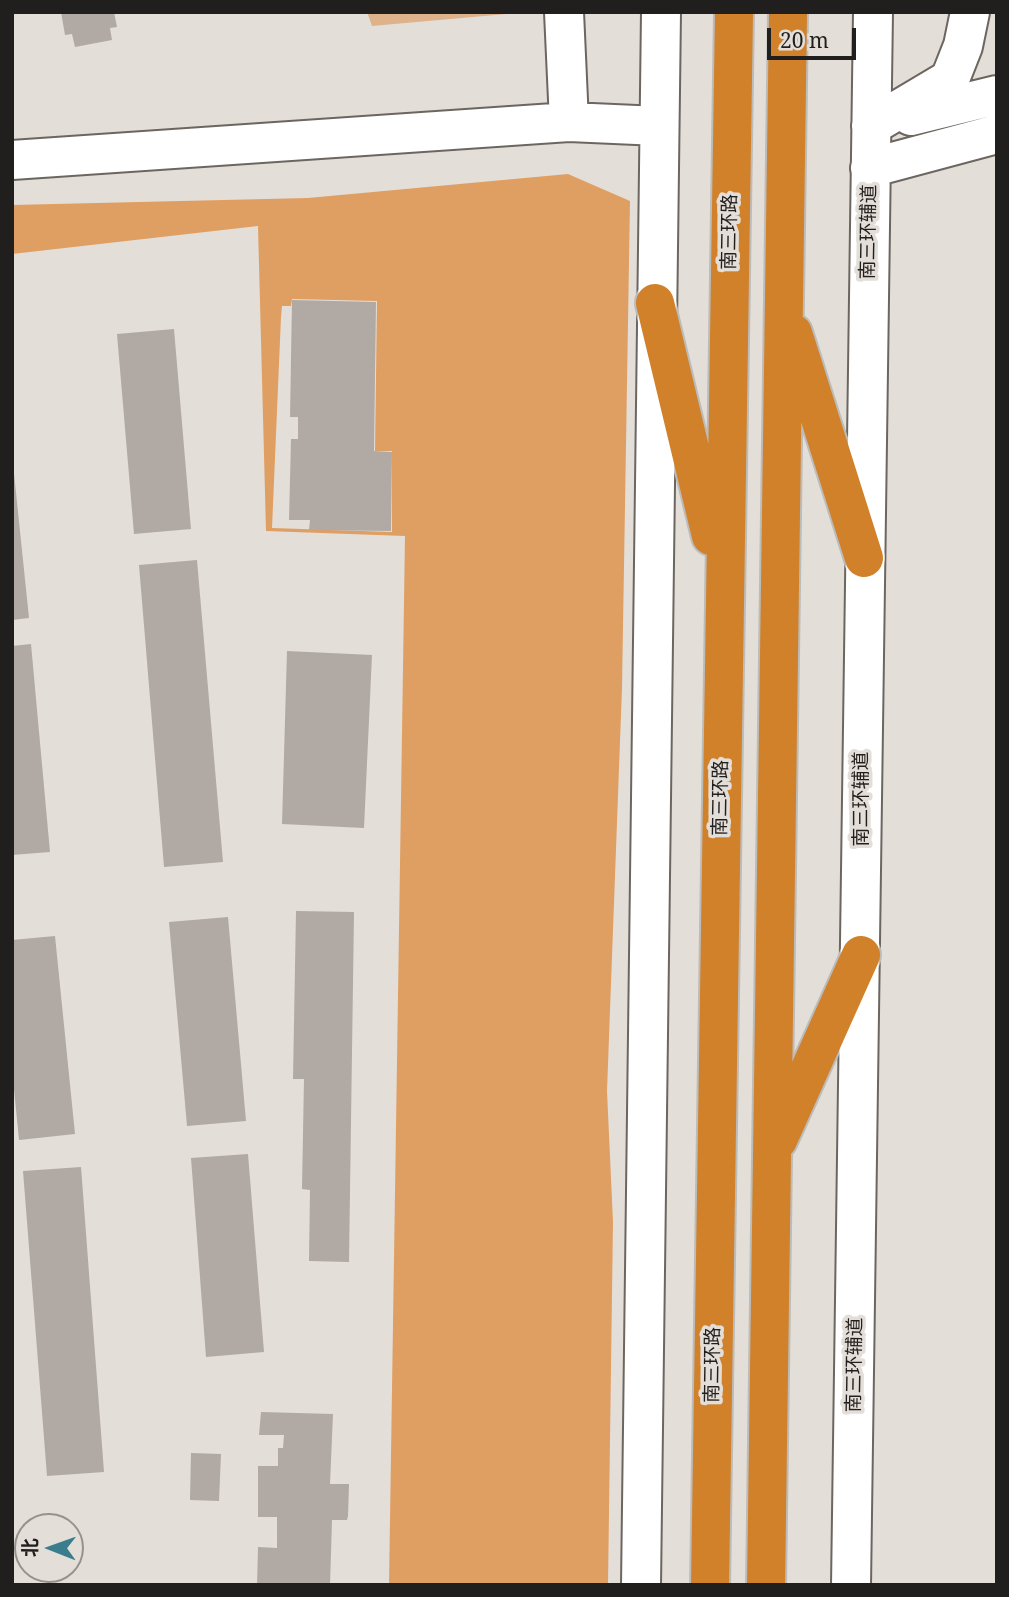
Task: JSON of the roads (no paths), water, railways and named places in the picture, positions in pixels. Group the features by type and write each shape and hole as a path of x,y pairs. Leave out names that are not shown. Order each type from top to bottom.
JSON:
{"highway":[{"name":"南三环路","path":"710,1585 734,12"},
{"path":"766,1585 788,12"},
{"path":"783,301 864,558"},
{"path":"656,303 724,590"},
{"path":"771,1154 861,955"}],"main road":[{"path":"564,12 569,122"},
{"path":"641,1585 661,12"},
{"name":"南三环辅道","path":"851,1585 873,12"},
{"path":"871,126 950,79 963,46 970,12"},
{"path":"871,126 997,96"},
{"path":"12,160 569,122 659,126"},
{"path":"870,169 997,134"}]}
